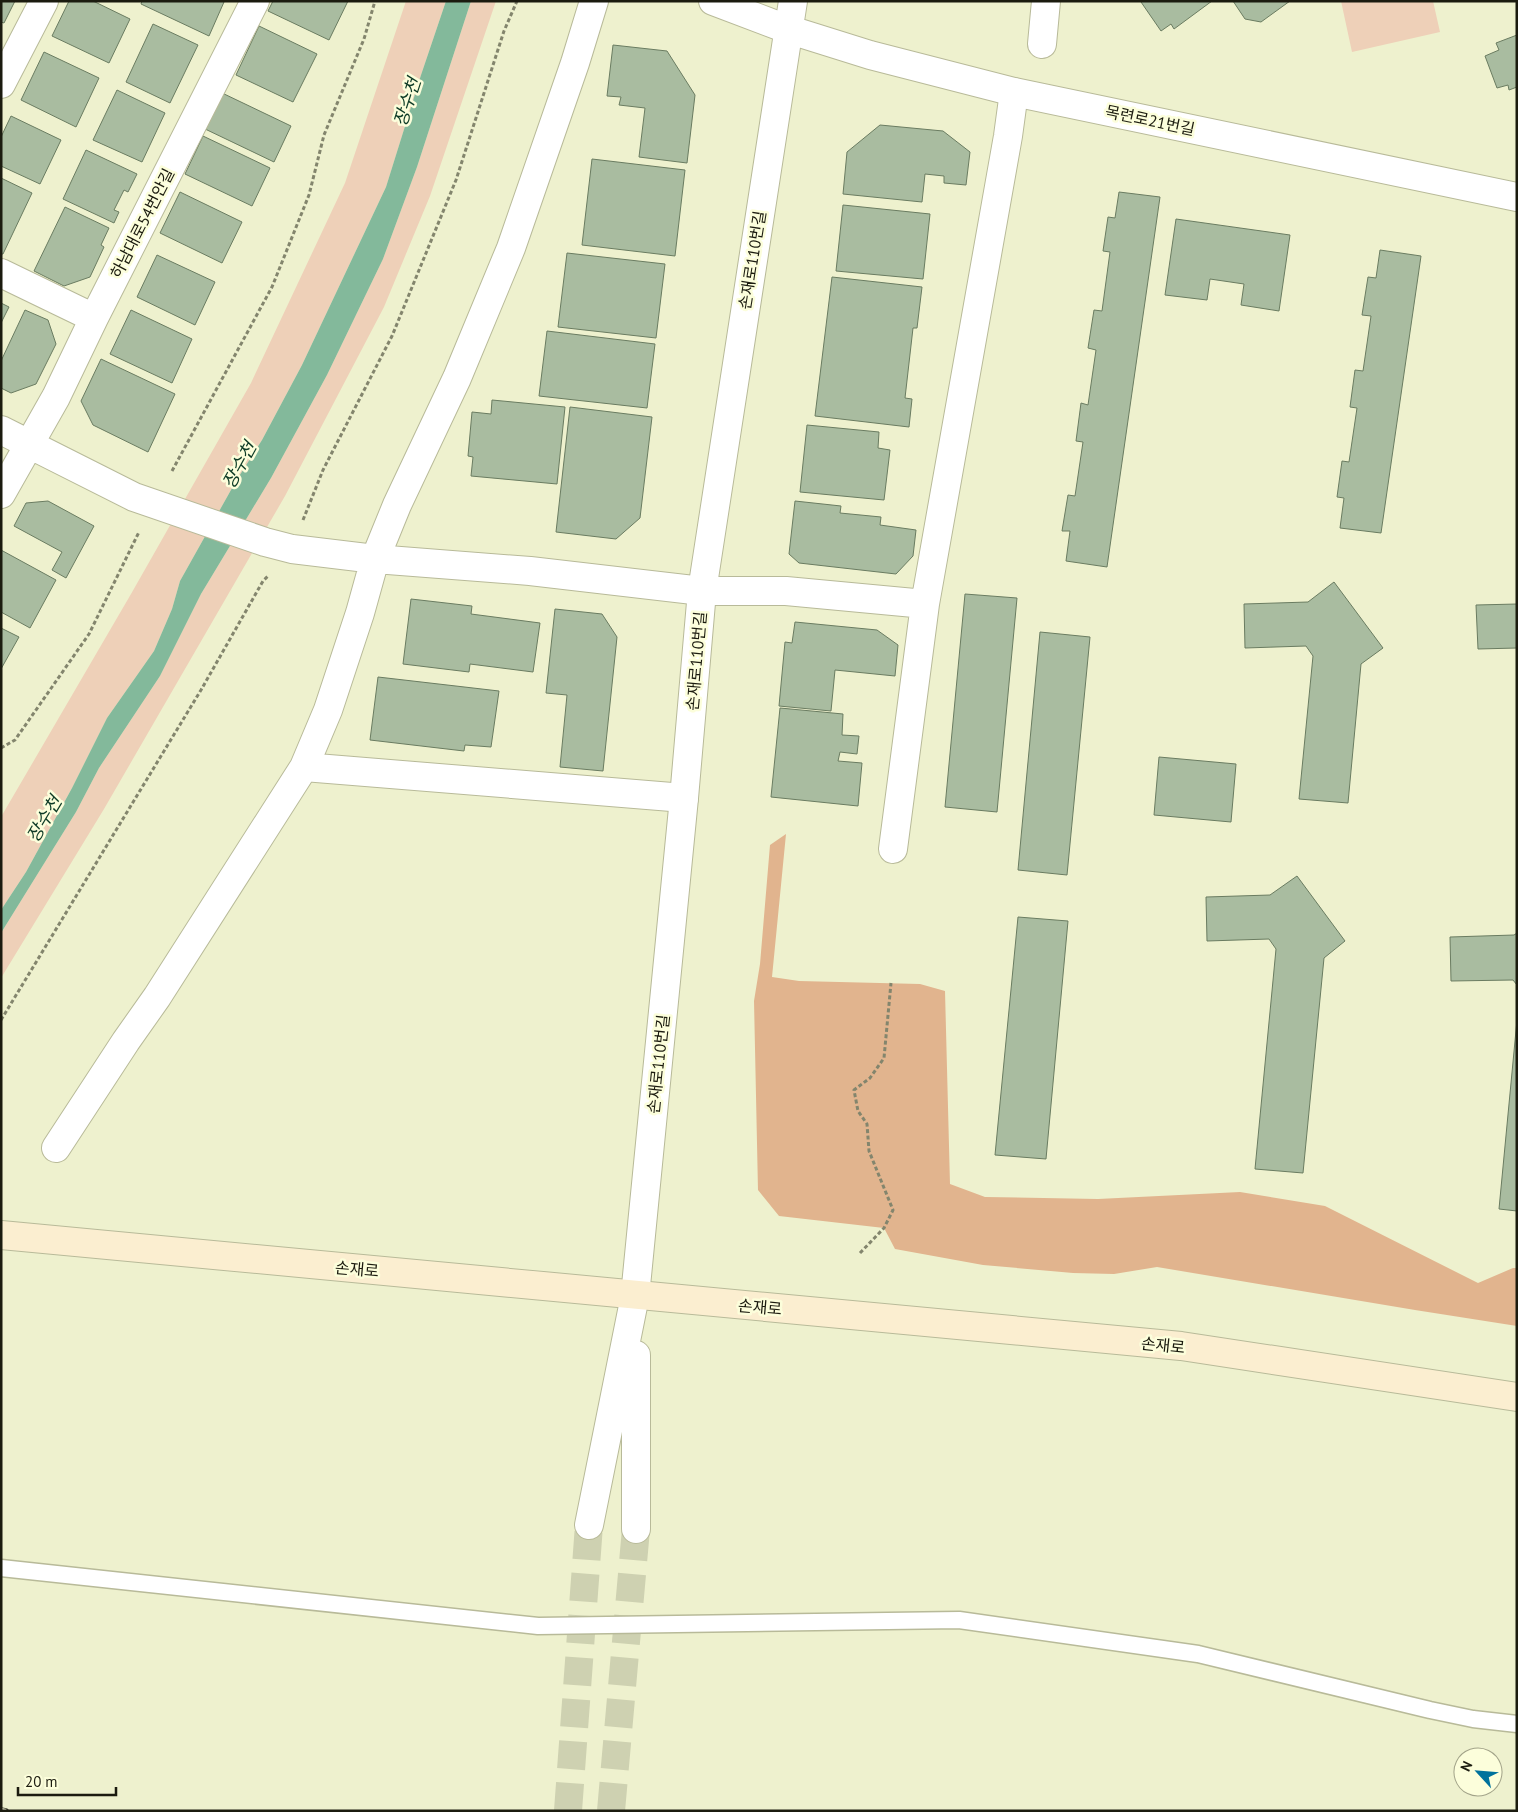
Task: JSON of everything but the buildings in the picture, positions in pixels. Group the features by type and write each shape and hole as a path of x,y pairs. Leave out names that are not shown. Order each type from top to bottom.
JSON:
{"main road":[{"name":"손재로","path":"1,1235 1181,1346 1517,1397"}],"street":[{"path":"1,84 44,1"},
{"name":"하남대로54번안길","path":"1,494 56,397 94,318 255,1"},
{"path":"56,1148 157,997 304,766 328,710 360,613 375,558 396,505 457,378 511,248 575,63 594,1"},
{"name":"목련로21번길","path":"713,1 787,29 870,55 1014,92 1517,197"},
{"name":"손재로110번길","path":"636,1296 702,591 787,29 793,1"},
{"path":"1042,44 1046,1"},
{"path":"893,849 925,604 1008,136 1014,92"},
{"path":"1,273 94,318"},
{"path":"1,430 134,497 265,542 292,549 530,571 702,591 786,592 925,604"},
{"path":"304,766 684,798"},
{"path":"589,1525 636,1296"},
{"path":"636,1296 636,1529"}],"lane":[{"path":"1,1568 538,1626 959,1620 1198,1654 1430,1710 1473,1719 1517,1724"}],"path":[{"path":"172,471 272,287 309,195 324,135 364,39 375,1"},
{"path":"1,748 15,740 89,634 139,532"},
{"path":"860,1253 884,1228 893,1210 869,1151 867,1124 858,1111 854,1090 870,1078 884,1058 891,984"}],"shaded area":[{"path":"406,1 446,1 386,187 302,365 262,440 236,481 180,581 172,609 154,651 107,718 72,788 26,872 1,910 1,817 251,383 345,183"},
{"path":"446,1 471,1 417,167 383,259 327,375 271,478 201,594 160,676 99,768 76,812 1,933 1,910 26,872 72,788 107,718 154,651 172,609 180,581 236,481 262,440 302,365 386,187"},
{"path":"471,1 496,1 430,196 384,307 285,496 104,809 1,978 1,933 76,812 99,768 160,676 201,594 271,478 327,375 383,259 417,167"},
{"path":"1341,1 1433,1 1440,32 1352,52"},
{"path":"786,834 772,977 799,981 920,984 945,991 950,1184 985,1197 1098,1199 1240,1192 1325,1206 1478,1283 1517,1268 1517,1326 1157,1267 1114,1274 1073,1273 983,1265 895,1249 884,1228 779,1216 758,1190 754,1001 760,964 770,845"}],"tunnel":[{"path":"568,1811 589,1525"},
{"path":"611,1811 636,1529"}],"railway":[{"path":"1,1810 6,1811"}],"water label":[{"name":"장수천","path":"407,102"},
{"name":"장수천","path":"239,465"},
{"name":"장수천","path":"44,819"}]}
